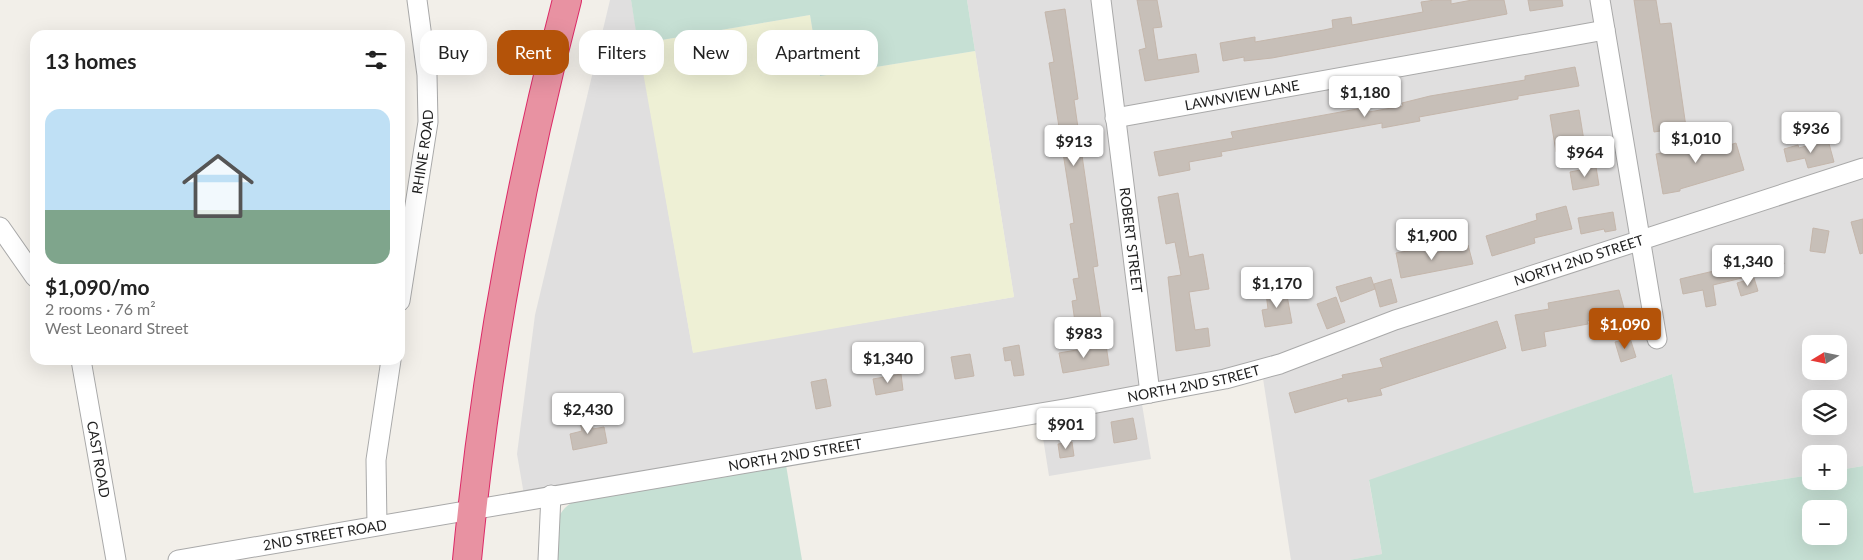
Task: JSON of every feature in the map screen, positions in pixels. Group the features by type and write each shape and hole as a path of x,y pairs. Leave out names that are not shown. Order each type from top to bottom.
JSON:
{"highway":[{"path":"466,560 507,269 545,86 567,0"}],"street":[{"name":"RHINE ROAD","path":"405,269 428,122 427,74 417,0"},
{"name":"ROBERT STREET","path":"1101,0 1114,118 1150,393"},
{"path":"1600,0 1657,339"},
{"name":"LAWNVIEW LANE","path":"1114,118 1604,30"},
{"name":"NORTH 2ND STREET","path":"472,510 1150,393 1225,378 1280,364 1395,320 1641,242 1863,168"},
{"path":"0,228 30,270"},
{"name":"CAST ROAD","path":"82,365 116,560"},
{"path":"377,525 376,460 389,365"},
{"path":"548,560 551,495"},
{"name":"2ND STREET ROAD","path":"178,560 472,510"}],"shaded area":[{"path":"610,0 631,0 636,30 603,30"},
{"path":"967,0 1863,0 1863,466 1847,469 1847,445 1802,445 1802,476 1694,493 1672,374 1369,481 1382,554 1349,560 1291,560 1260,359 1214,373 1139,386 1151,459 1049,476 1038,406 524,495 517,454 535,315 592,75 644,75 693,352 1014,297"}],"green space":[{"path":"631,0 967,0 975,51 878,67 878,30 812,30 810,15 721,30 674,30 674,38 664,40 664,30 636,30"},
{"path":"810,15 812,30 757,30 757,75 878,75 878,67 975,51 1014,297 693,353 644,75 664,75 664,40 674,38 674,75 747,75 747,30 721,30"},
{"path":"1672,374 1694,493 1802,476 1802,490 1847,490 1847,469 1863,466 1863,560 1349,560 1382,554 1369,480"},
{"path":"786,465 802,560 552,560 555,527 561,513 573,502"}],"building":[{"path":"1137,0 1157,0 1162,27 1153,28 1158,60 1196,54 1199,72 1145,81 1139,50 1146,48"},
{"path":"1451,0 1451,4 1472,0 1504,0 1507,14 1272,58 1244,61 1244,57 1223,61 1220,43 1255,37 1255,42 1324,30 1333,28 1332,20 1351,17 1352,25 1423,12 1421,2"},
{"path":"1528,0 1562,0 1563,6 1530,11"},
{"path":"1634,0 1656,0 1660,24 1671,23 1686,127 1654,132"},
{"path":"1065,9 1078,99 1074,100 1098,266 1093,267 1101,318 1075,322 1072,301 1077,300 1073,279 1079,278 1070,224 1074,223 1049,63 1054,62 1045,12"},
{"path":"1575,67 1579,86 1518,96 1518,99 1419,117 1420,121 1382,128 1382,123 1221,152 1222,156 1189,162 1190,170 1159,176 1154,152 1233,138 1231,132 1368,107 1369,112 1403,106 1402,103 1430,96 1525,80 1525,76"},
{"path":"1579,110 1585,147 1556,152 1550,115"},
{"path":"1697,131 1701,154 1736,143 1744,170 1680,189 1680,191 1663,194 1656,154 1681,149 1678,135"},
{"path":"1828,140 1834,162 1808,168 1805,158 1787,162 1784,149 1798,145 1799,148"},
{"path":"1596,167 1599,185 1573,190 1570,172"},
{"path":"1178,193 1189,257 1203,254 1209,289 1189,292 1195,330 1208,328 1210,346 1176,351 1168,277 1181,275 1175,242 1166,244 1158,197"},
{"path":"1566,206 1572,229 1534,238 1535,243 1492,256 1486,236 1537,220 1536,214"},
{"path":"1613,212 1616,230 1605,232 1604,229 1581,234 1578,218"},
{"path":"1863,219 1863,253 1860,254 1851,222"},
{"path":"1813,228 1829,231 1825,253 1810,251"},
{"path":"1468,245 1473,264 1401,278 1396,253 1430,247 1431,254"},
{"path":"1734,248 1742,278 1713,285 1716,305 1706,307 1703,290 1683,294 1680,279 1718,270 1713,254"},
{"path":"1780,248 1784,264 1766,269 1762,253"},
{"path":"1371,277 1375,289 1341,302 1336,287"},
{"path":"1754,278 1758,291 1741,296 1737,283"},
{"path":"1391,279 1397,302 1380,307 1374,284"},
{"path":"1286,290 1292,323 1265,327 1262,310 1268,309 1266,293"},
{"path":"1619,290 1625,312 1587,321 1588,324 1544,332 1546,346 1522,351 1515,315 1549,309 1548,303"},
{"path":"1336,297 1345,322 1327,329 1317,304"},
{"path":"1497,321 1506,348 1380,389 1382,395 1348,402 1347,398 1295,413 1289,393 1343,378 1342,375 1383,367 1380,359"},
{"path":"1630,338 1636,357 1621,362 1615,342"},
{"path":"1019,345 1024,375 1014,376 1011,360 1005,361 1003,348"},
{"path":"1106,345 1109,365 1063,373 1059,353"},
{"path":"970,354 974,376 955,379 951,357"},
{"path":"901,374 903,390 876,395 873,379"},
{"path":"826,379 831,406 816,409 811,382"},
{"path":"590,415 593,429 604,427 607,443 573,450 570,434 582,431 579,417"},
{"path":"1133,418 1137,439 1114,443 1111,422"},
{"path":"1072,442 1074,456 1060,458 1058,444"}]}
